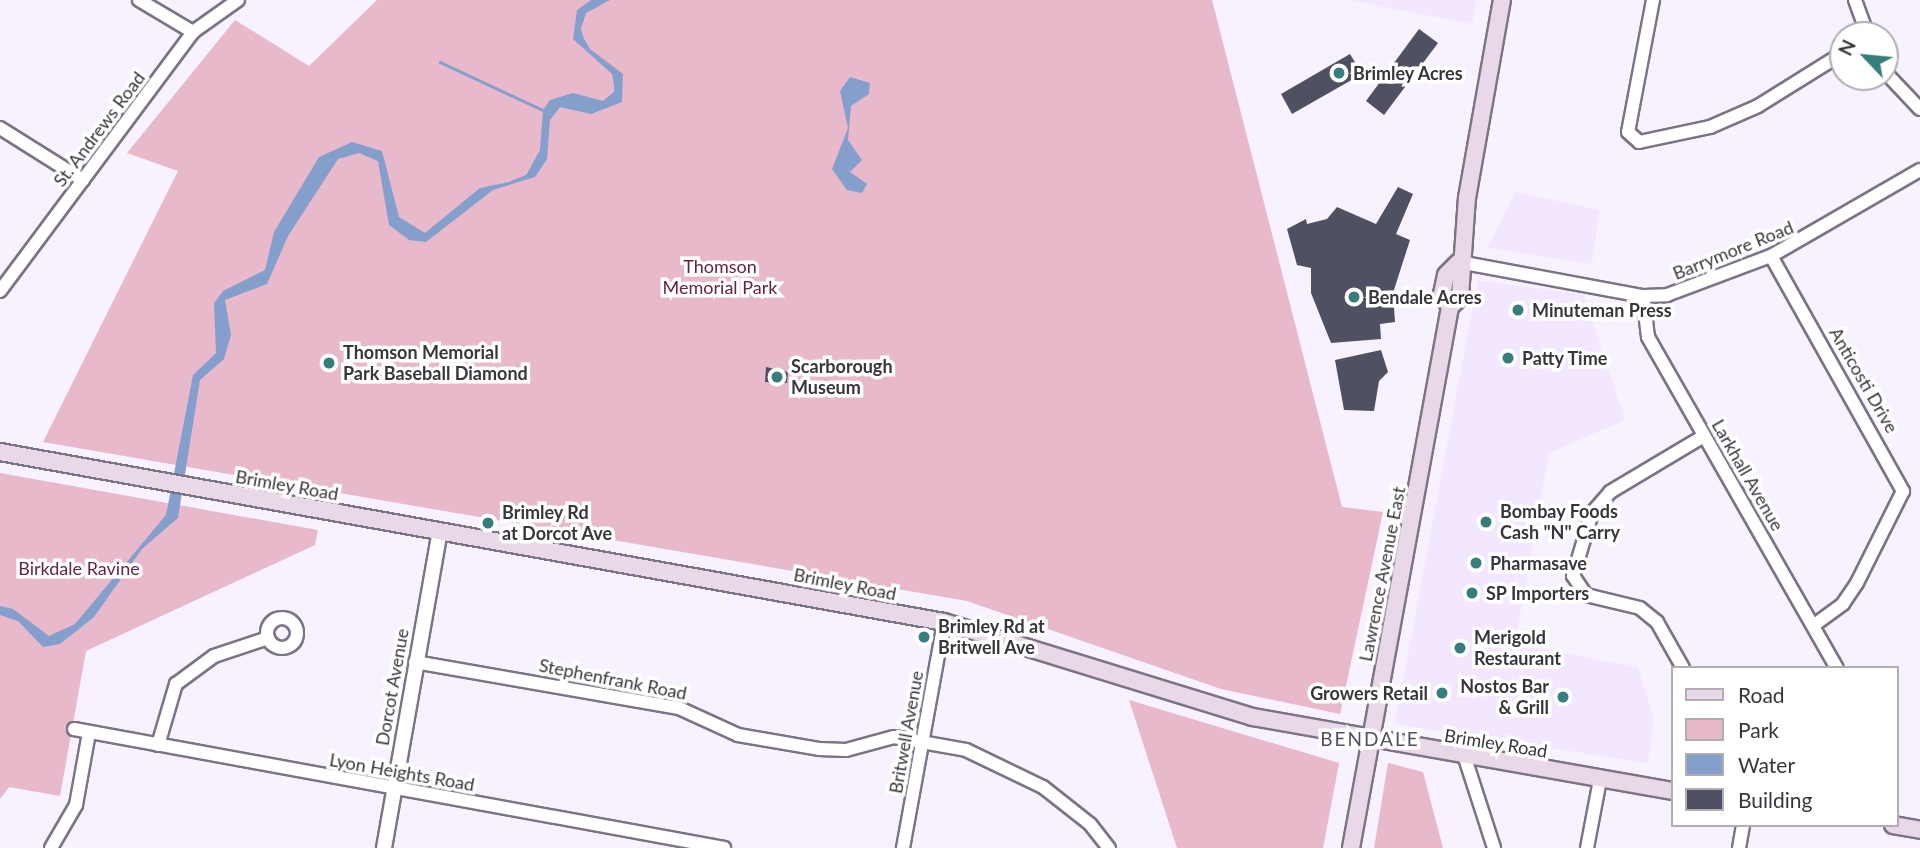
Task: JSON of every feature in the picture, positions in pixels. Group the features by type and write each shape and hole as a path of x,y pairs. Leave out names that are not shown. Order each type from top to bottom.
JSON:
{"main road":[{"name":"Lawrence Avenue East","path":"1351,848 1450,307 1444,284 1459,262 1502,0"},
{"name":"Brimley Road","path":"0,452 944,622 1198,702 1370,741 1672,791"},
{"path":"1899,826 1920,830"}],"street":[{"path":"139,0 193,32"},
{"name":"St. Andrews Road","path":"0,291 193,32 238,0"},
{"path":"1653,0 1628,132 1639,142 1710,127 1758,106 1829,62"},
{"path":"1856,0 1863,21"},
{"path":"1899,87 1920,109"},
{"path":"0,128 83,180"},
{"name":"Barrymore Road","path":"1459,262 1643,296 1690,289 1771,256 1920,170"},
{"name":"Anticosti Drive","path":"1771,256 1903,491 1843,604 1815,624"},
{"name":"Larkhall Avenue","path":"1643,296 1648,337 1815,624 1836,666"},
{"path":"1682,666 1663,631 1640,608 1584,594 1573,576 1592,513 1610,492 1704,436"},
{"name":"Dorcot Avenue","path":"384,848 440,532"},
{"name":"Britwell Avenue","path":"903,848 944,622"},
{"path":"158,745 176,684 214,656 268,638"},
{"name":"Stephenfrank Road","path":"415,662 679,708 738,735 831,751 883,738 922,741 985,756 1032,780 1090,824 1109,848"},
{"name":"Lyon Heights Road","path":"74,729 724,848"},
{"path":"51,848 76,805 89,733"},
{"path":"1465,758 1494,848"},
{"path":"1587,848 1600,780"},
{"path":"1739,848 1743,827"}],"shaded area":[{"path":"1348,0 1476,0 1472,24"},
{"path":"1515,192 1599,210 1592,264 1488,248"},
{"path":"1478,280 1584,295 1625,420 1549,453 1515,643 1638,668 1654,719 1648,763 1395,724"}],"green space":[{"name":"Thomson Memorial Park","path":"377,0 1212,0 1342,507 1383,512 1340,714 1221,689 967,601 43,442 178,171 127,153 235,20 309,66"},
{"name":"Birkdale Ravine","path":"0,473 318,530 315,545 86,651 60,796 9,787 0,799"},
{"path":"1129,700 1339,763 1323,848 1177,848"},
{"path":"1388,763 1423,772 1443,848 1374,848"}],"water":[{"path":"591,0 610,0 586,13 580,32 590,49 623,74 622,102 591,114 560,107 550,120 547,159 535,177 493,190 426,242 409,240 389,225 378,161 359,153 338,159 288,236 267,284 225,300 231,335 224,359 200,380 178,518 142,549 94,617 60,644 43,647 18,621 0,615 0,606 13,609 49,636 75,624 166,515 193,375 216,353 214,303 223,291 265,270 274,232 319,157 352,142 382,151 399,217 425,233 480,188 524,179 540,150 543,110 550,100 573,93 603,101 615,91 612,74 573,39 577,10"},
{"path":"850,77 870,83 869,94 851,106 848,140 862,160 850,172 867,184 862,193 847,190 832,169 848,128 840,91"}],"building":[{"path":"1419,29 1438,43 1384,115 1366,101"},
{"path":"1350,54 1362,74 1292,114 1281,94"},
{"name":"Bendale Acres","path":"1398,187 1413,194 1396,234 1410,240 1393,293 1395,322 1380,324 1381,339 1331,343 1311,293 1311,268 1297,265 1287,229 1306,219 1307,224 1327,219 1337,207 1376,224"},
{"path":"1381,350 1388,372 1379,381 1374,411 1344,410 1335,360"},
{"name":"Scarborough Museum","path":"766,367 788,372 787,383 765,382"}],"waterway":[{"path":"579,28 583,40"},
{"path":"440,62 543,110"},
{"path":"615,91 616,81"},
{"path":"511,182 528,175"},
{"path":"32,628 41,633"}],"place":[{"name":"Brimley Acres","path":"1339,73"},
{"name":"Bendale Acres","path":"1354,297"},
{"name":"Minuteman Press","path":"1518,310"},
{"name":"Patty Time","path":"1508,358"},
{"name":"Thomson Memorial Park Baseball Diamond","path":"329,363"},
{"name":"Scarborough Museum","path":"777,377"},
{"name":"Bombay Foods Cash \"N\" Carry","path":"1486,522"},
{"name":"Brimley Rd at Dorcot Ave","path":"488,523"},
{"name":"Pharmasave","path":"1476,563"},
{"name":"SP Importers","path":"1472,593"},
{"name":"Brimley Rd at Britwell Ave","path":"924,637"},
{"name":"Merigold Restaurant","path":"1460,648"},
{"name":"Growers Retail","path":"1442,693"},
{"name":"Nostos Bar & Grill","path":"1563,697"}],"district":[{"name":"BENDALE","path":"1370,739"}]}
